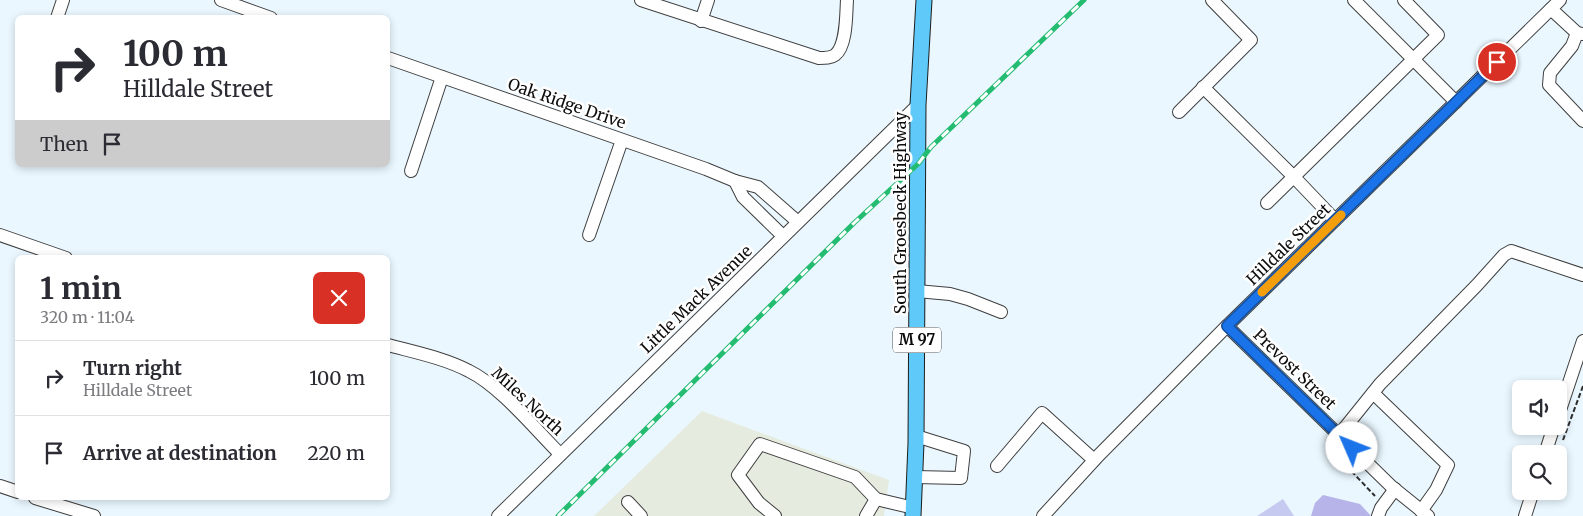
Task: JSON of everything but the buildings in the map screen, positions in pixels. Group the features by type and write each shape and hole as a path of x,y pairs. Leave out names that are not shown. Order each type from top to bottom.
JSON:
{"main road":[{"name":"South Groesbeck Highway","path":"914,512 916,477 918,105 924,0"}],"street":[{"path":"58,15 64,0"},
{"path":"221,0 258,15"},
{"path":"641,0 819,58 836,55 843,47 847,0"},
{"path":"701,21 708,0"},
{"path":"1179,112 1251,40 1212,0"},
{"path":"1268,203 1438,35 1404,0"},
{"path":"1361,2 1413,59 1456,102"},
{"path":"1556,4 1580,34 1550,73 1549,85 1583,120"},
{"name":"Hilldale Street","path":"1043,516 1094,460 1227,326 1556,4"},
{"name":"Oak Ridge Drive","path":"390,59 706,169 735,182 758,187 798,222"},
{"path":"411,171 442,77"},
{"path":"1203,87 1335,220"},
{"name":"Little Mack Avenue","path":"498,516 918,105"},
{"path":"589,235 622,140"},
{"path":"735,182 743,197 783,236"},
{"path":"0,235 57,255"},
{"path":"1339,435 1372,393 1504,255 1511,251 1583,275"},
{"path":"917,291 959,297 1001,312"},
{"name":"Prevost Street","path":"1227,326 1395,489 1424,514"},
{"path":"1567,397 1577,376 1583,341"},
{"name":"Miles North","path":"390,346 454,364 471,371 508,401 560,454"},
{"path":"1372,393 1448,466 1424,514"},
{"path":"997,466 1042,413 1094,460"},
{"path":"916,436 964,451 961,478 916,477"},
{"path":"774,516 759,503 738,475 760,444 856,477 876,499 914,512"},
{"path":"0,486 15,491"},
{"path":"1378,516 1380,508 1395,489"},
{"path":"866,516 876,499"},
{"path":"42,500 94,516"},
{"path":"1525,516 1530,500"},
{"path":"628,502 641,516"}],"path":[{"path":"1561,445 1583,386"},
{"path":"1336,455 1377,498"}],"shaded area":[{"path":"702,411 889,480 884,516 594,516"},
{"path":"1323,495 1360,504 1371,516 1311,516 1315,503"},
{"path":"1283,499 1294,516 1257,516"}],"railway":[{"path":"558,516 854,223 918,164 931,147 1084,0"}],"slow traffic":[{"path":"1262,292 1341,215"}],"route":[{"path":"1352,448 1227,326 1497,62"}]}
